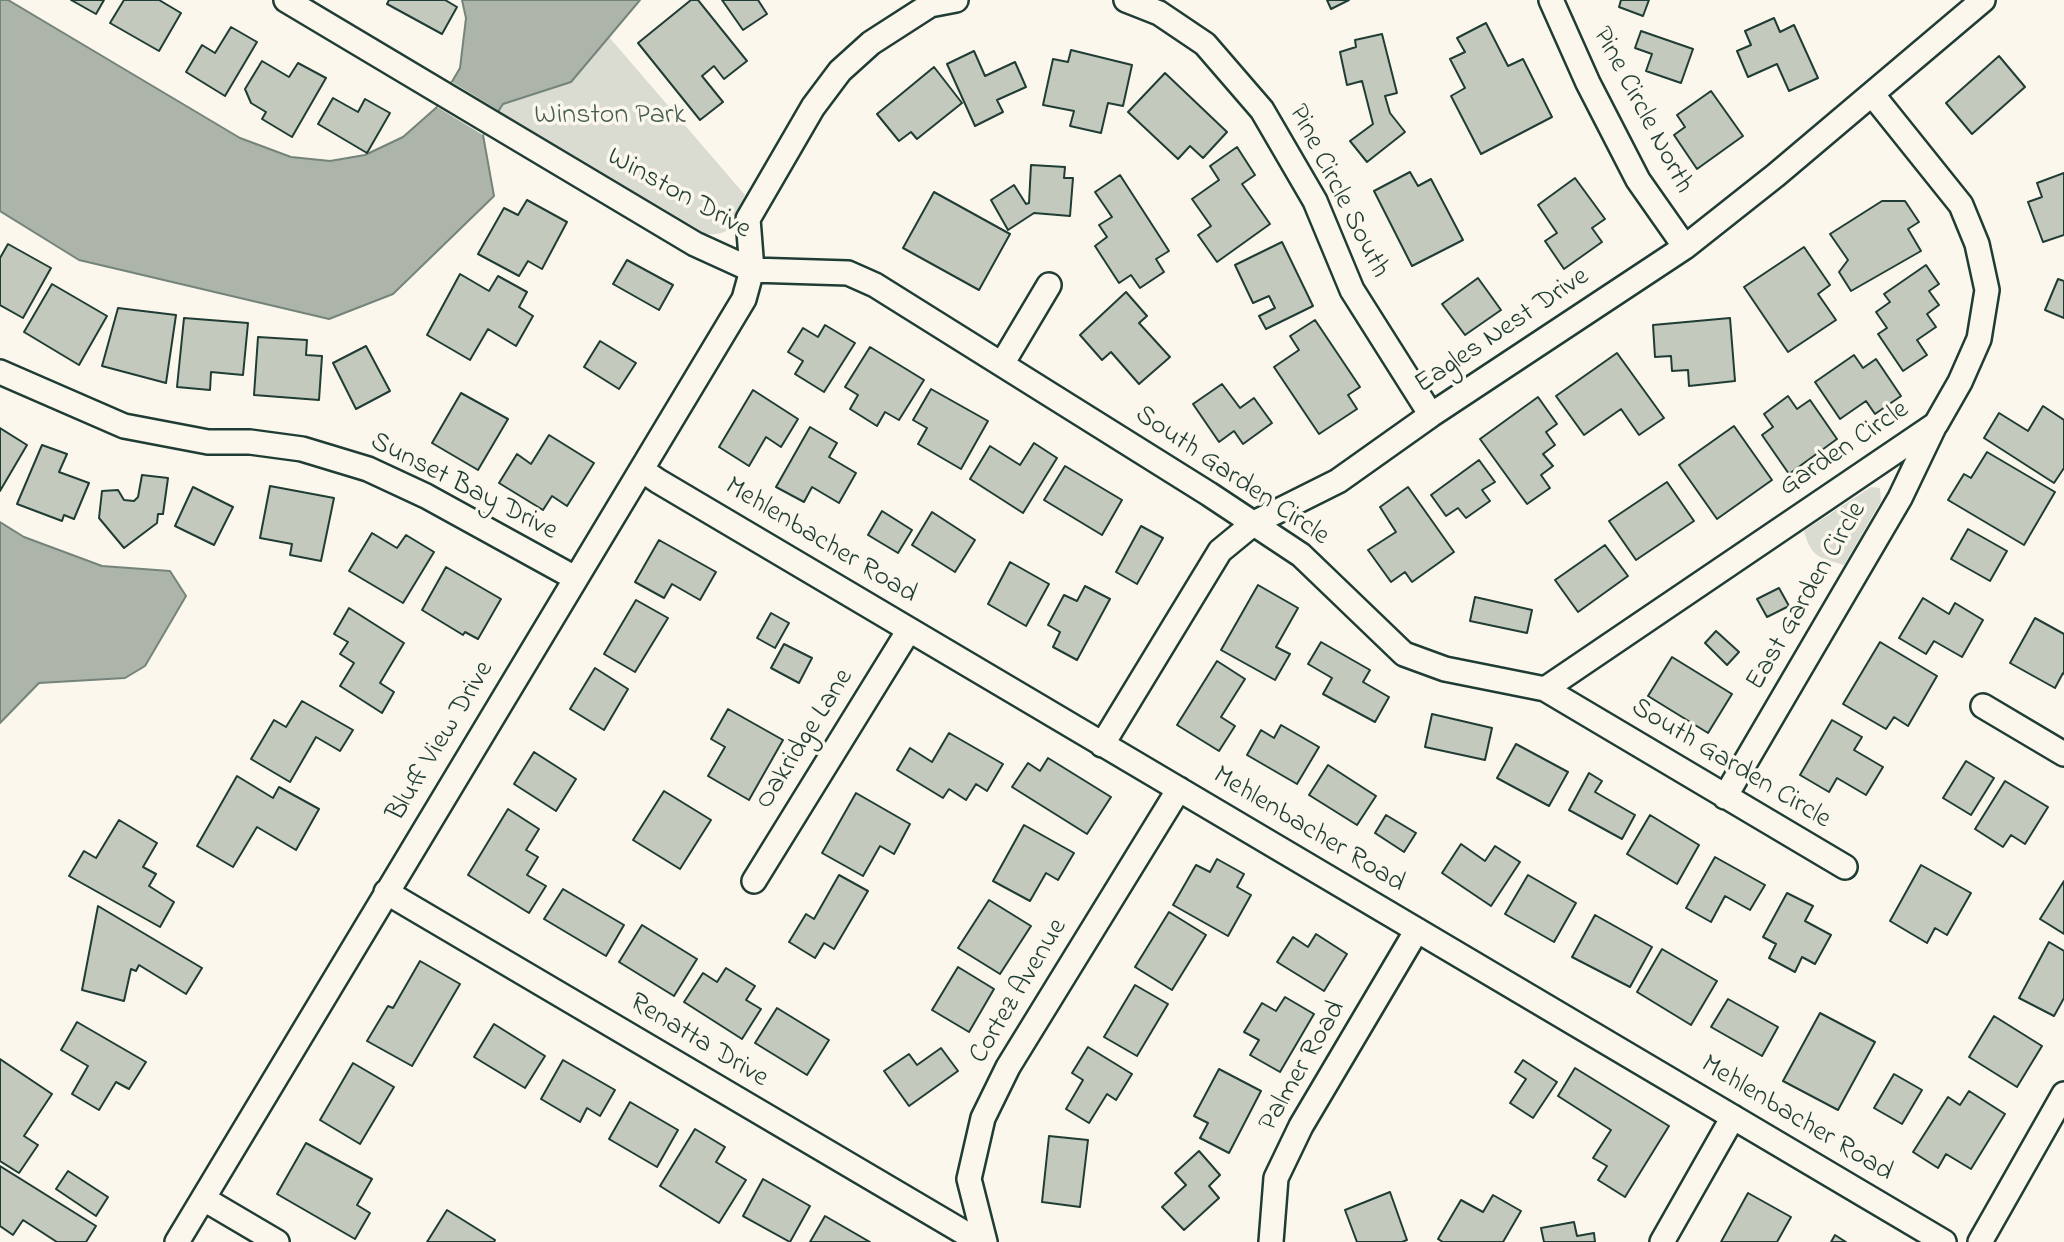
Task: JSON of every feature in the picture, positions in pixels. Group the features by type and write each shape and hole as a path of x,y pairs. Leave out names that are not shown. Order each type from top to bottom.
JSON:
{"street":[{"name":"Winston Drive","path":"286,0 695,244 752,270"},
{"path":"752,270 748,219 813,107 833,80 871,43 930,5 956,0"},
{"name":"Pine Circle South","path":"1126,0 1159,13 1205,44 1262,110 1315,201 1352,290 1431,415"},
{"name":"Pine Circle North","path":"1551,0 1588,83 1639,180 1685,247"},
{"name":"Eagles Nest Drive","path":"1102,745 1220,551 1254,523 1338,481 1431,415 1685,247 1776,175 1983,0"},
{"name":"Garden Circle","path":"1545,689 1936,424 1960,382 1979,339 1987,290 1977,244 1961,205 1872,94"},
{"name":"South Garden Circle","path":"752,270 848,273 875,285 1301,555 1404,654 1445,669 1545,689 1845,867"},
{"name":"Bluff View Drive","path":"177,1242 744,299 752,270"},
{"path":"1002,364 1049,285"},
{"name":"Sunset Bay Drive","path":"0,372 124,426 208,442 250,442 302,449 368,469 426,496 575,578"},
{"name":"East Garden Circle","path":"1724,797 1900,498 1936,424"},
{"name":"Mehlenbacher Road","path":"642,470 1944,1242"},
{"name":"Oakridge Lane","path":"754,881 909,630"},
{"path":"1983,706 2064,754"},
{"name":"Cortez Avenue","path":"983,1242 969,1179 982,1118 1008,1067 1179,789"},
{"name":"Renatta Drive","path":"386,892 983,1242"},
{"name":"Palmer Road","path":"1271,1242 1276,1178 1301,1126 1418,930"},
{"path":"1980,1242 2064,1094"},
{"path":"1662,1242 1733,1117"},
{"path":"204,1199 277,1242"}],"green space":[{"name":"Winston Park","path":"609,37 745,195 729,229 716,234 706,234 498,110 503,104 571,82"},
{"path":"1871,487 1880,488 1881,501 1844,565 1817,555 1804,531"}],"shaded area":[{"path":"0,0 8,0 240,138 291,157 330,161 365,155 403,137 437,107 460,68 466,18 462,0 640,0 571,82 503,104 483,135 494,196 393,294 329,319 79,260 0,211"},
{"path":"0,522 24,537 102,566 170,571 186,596 145,666 125,678 39,683 0,723"}],"pier":[{"path":"452,82 498,110 483,135 437,107"}],"building":[{"path":"71,0 104,0 96,14"},
{"path":"124,0 159,0 181,13 159,51 110,23"},
{"path":"389,0 445,0 457,7 442,34 387,4"},
{"path":"691,0 698,0 747,61 724,79 714,66 702,76 723,102 700,120 638,43"},
{"path":"722,0 758,0 767,14 743,30"},
{"path":"1327,0 1349,0 1331,9"},
{"path":"1621,0 1649,0 1643,16 1619,7"},
{"path":"1774,18 1780,32 1794,25 1818,78 1789,91 1777,64 1748,77 1737,51 1751,45 1745,31"},
{"path":"1486,23 1508,66 1523,59 1552,117 1481,154 1451,96 1465,88 1450,59 1465,52 1457,38"},
{"path":"231,27 257,42 225,96 186,72 202,45 215,53"},
{"path":"1641,31 1693,49 1681,83 1646,71 1652,54 1635,48"},
{"path":"1382,34 1397,93 1385,96 1390,113 1405,132 1367,162 1350,141 1373,124 1362,81 1347,85 1340,52 1356,47 1355,40"},
{"path":"1071,50 1132,65 1123,106 1108,103 1101,133 1070,126 1074,111 1043,105 1053,59 1068,62"},
{"path":"974,51 985,76 1015,62 1026,87 997,100 1003,112 975,126 947,64"},
{"path":"1999,56 2025,87 1972,134 1946,103"},
{"path":"262,61 289,77 298,63 326,78 292,137 262,119 266,112 251,103 245,89"},
{"path":"934,67 962,103 917,139 911,132 899,141 877,114"},
{"path":"1165,73 1227,132 1203,158 1190,146 1178,159 1128,112"},
{"path":"1711,91 1743,136 1697,169 1674,135 1685,127 1677,115"},
{"path":"333,98 358,112 365,99 390,113 367,153 318,124"},
{"path":"1237,147 1255,175 1242,184 1270,224 1217,262 1198,235 1211,226 1192,199 1219,180 1210,166"},
{"path":"1031,165 1065,167 1064,178 1073,178 1070,216 1034,213 1008,230 991,200 1014,185 1026,204 1029,203"},
{"path":"1410,172 1418,186 1431,179 1463,240 1412,266 1374,191"},
{"path":"2064,173 2064,235 2043,242 2028,202 2042,197 2037,183"},
{"path":"1120,175 1169,251 1156,259 1164,272 1140,288 1131,275 1119,283 1095,246 1107,237 1099,225 1112,217 1095,192"},
{"path":"1575,178 1605,219 1592,228 1602,242 1564,269 1545,241 1557,233 1538,205"},
{"path":"934,192 1010,234 979,290 903,248"},
{"path":"527,200 567,222 542,269 528,261 519,276 478,254 504,208 518,215"},
{"path":"1882,201 1905,201 1919,222 1908,229 1921,251 1851,291 1839,272 1848,260 1830,234"},
{"path":"1282,242 1313,306 1266,329 1259,316 1275,308 1269,296 1253,303 1235,265"},
{"path":"8,244 51,268 23,318 0,305 0,258"},
{"path":"1804,247 1830,285 1818,294 1836,320 1788,352 1744,287"},
{"path":"627,260 673,285 659,310 613,284"},
{"path":"1926,265 1939,284 1929,291 1939,305 1927,314 1936,327 1917,340 1927,355 1903,371 1878,334 1887,328 1876,312 1890,302 1884,294"},
{"path":"460,274 489,291 498,276 527,292 519,307 533,316 516,346 488,329 470,360 427,335"},
{"path":"1478,278 1501,310 1465,335 1442,304"},
{"path":"2058,279 2064,281 2064,318 2045,310"},
{"path":"52,284 107,316 79,365 24,332"},
{"path":"1126,292 1147,316 1139,323 1170,357 1139,384 1111,352 1102,360 1080,335"},
{"path":"118,308 176,315 166,383 102,366"},
{"path":"184,318 248,323 243,375 211,372 210,390 177,387"},
{"path":"1730,318 1735,381 1689,386 1688,370 1672,371 1671,356 1655,357 1653,325"},
{"path":"1315,320 1360,387 1348,395 1357,409 1319,434 1274,367 1299,350 1290,336"},
{"path":"825,325 855,343 824,392 795,374 803,361 788,352 803,328 818,337"},
{"path":"258,337 307,340 306,355 322,356 319,400 254,395"},
{"path":"600,341 636,363 619,389 584,367"},
{"path":"366,346 390,391 356,409 333,363"},
{"path":"870,347 924,380 899,420 885,412 877,426 850,409 858,395 845,387"},
{"path":"1617,353 1664,418 1639,435 1621,409 1584,435 1556,396"},
{"path":"1854,355 1863,368 1876,359 1901,396 1875,414 1866,401 1840,419 1815,382"},
{"path":"1222,384 1240,408 1254,398 1272,423 1243,444 1234,431 1219,442 1193,404"},
{"path":"931,389 988,421 961,469 918,444 927,428 913,420"},
{"path":"753,390 798,419 781,447 766,437 749,466 719,447"},
{"path":"461,393 508,419 478,470 432,443"},
{"path":"1788,396 1797,409 1810,400 1837,439 1789,474 1762,435 1773,427 1764,414"},
{"path":"1538,397 1557,424 1546,432 1555,445 1543,454 1553,466 1541,475 1550,488 1527,504 1480,439"},
{"path":"2043,406 2064,420 2064,468 2054,483 1984,438 1999,413 2028,431"},
{"path":"1734,426 1772,480 1717,519 1679,465"},
{"path":"810,427 837,443 829,457 856,473 839,503 812,487 804,502 776,487"},
{"path":"0,428 27,445 0,491"},
{"path":"549,435 594,463 567,506 552,496 543,510 499,483 517,454 531,464"},
{"path":"1034,443 1057,458 1023,513 970,479 990,446 1020,465"},
{"path":"42,445 67,454 59,472 89,483 74,519 64,515 62,521 17,504"},
{"path":"1987,452 2055,492 2024,545 1948,500 1964,474 1971,478"},
{"path":"1479,460 1495,482 1482,490 1490,501 1466,518 1458,508 1446,516 1431,495"},
{"path":"1065,466 1122,500 1102,535 1044,500"},
{"path":"142,475 168,478 163,514 158,514 157,523 124,548 99,518 102,491 118,490 124,500 134,501 138,497"},
{"path":"1667,482 1694,521 1636,560 1609,521"},
{"path":"270,486 334,498 321,561 290,555 292,544 260,538"},
{"path":"193,487 233,507 214,545 175,526"},
{"path":"1408,487 1454,552 1412,582 1405,572 1391,582 1368,550 1396,532 1380,507"},
{"path":"882,511 912,530 898,553 868,535"},
{"path":"932,512 975,540 955,572 912,545"},
{"path":"1141,526 1163,538 1137,584 1116,572"},
{"path":"1968,529 2007,551 1990,581 1951,559"},
{"path":"372,533 397,548 406,535 434,552 403,603 349,571"},
{"path":"659,540 716,572 700,600 672,584 664,598 635,582"},
{"path":"1605,545 1628,576 1578,612 1555,580"},
{"path":"1010,562 1049,584 1026,626 988,604"},
{"path":"446,567 501,599 478,639 465,632 463,635 422,610"},
{"path":"1258,585 1298,608 1276,647 1290,654 1275,680 1221,650"},
{"path":"1085,586 1110,599 1077,660 1053,647 1060,632 1048,625 1064,595 1077,601"},
{"path":"1779,588 1789,606 1767,617 1757,599"},
{"path":"1475,597 1532,610 1527,633 1470,621"},
{"path":"1923,598 1949,614 1955,603 1983,620 1962,657 1934,641 1926,654 1899,638"},
{"path":"636,600 668,618 635,672 604,654"},
{"path":"349,608 404,643 380,683 394,692 382,713 340,686 354,663 340,654 348,642 334,634"},
{"path":"771,613 789,623 775,648 757,638"},
{"path":"2035,618 2064,634 2064,674 2055,688 2010,663"},
{"path":"1716,631 1739,652 1727,665 1705,643"},
{"path":"1321,642 1370,670 1363,682 1389,697 1375,722 1323,694 1332,678 1308,664"},
{"path":"1880,642 1937,676 1908,726 1894,717 1886,729 1843,704"},
{"path":"784,644 812,658 799,683 771,668"},
{"path":"1672,657 1732,694 1708,733 1648,696"},
{"path":"1217,661 1245,679 1221,717 1235,726 1219,751 1177,725"},
{"path":"595,668 628,689 604,730 570,709"},
{"path":"302,701 353,730 340,751 316,737 290,782 251,759 274,720 286,727"},
{"path":"728,709 783,740 749,800 708,776 725,747 711,739"},
{"path":"1432,714 1492,728 1485,760 1425,747"},
{"path":"1832,720 1862,737 1854,750 1883,767 1866,795 1837,778 1829,792 1800,775"},
{"path":"1281,725 1319,747 1297,784 1247,755 1261,730 1274,738"},
{"path":"949,733 1003,764 987,791 976,784 966,800 949,789 943,798 897,770 910,748 932,762"},
{"path":"1516,744 1568,772 1549,806 1497,778"},
{"path":"534,752 576,779 556,811 514,784"},
{"path":"1048,758 1111,797 1087,834 1012,787 1028,763 1040,771"},
{"path":"1966,761 1994,778 1971,815 1943,798"},
{"path":"1328,765 1376,796 1357,825 1309,795"},
{"path":"1589,773 1602,781 1595,792 1635,815 1622,839 1569,810"},
{"path":"237,776 273,798 279,787 319,809 296,850 257,827 233,867 197,846"},
{"path":"2005,781 2048,807 2025,844 2011,835 2003,847 1975,829"},
{"path":"664,791 711,820 680,869 633,840"},
{"path":"856,793 910,824 894,854 880,846 863,876 822,853"},
{"path":"508,809 539,829 526,850 538,857 527,875 546,886 529,913 468,875"},
{"path":"1386,815 1416,833 1404,852 1375,833"},
{"path":"1650,815 1699,845 1677,884 1627,854"},
{"path":"119,820 157,843 143,867 156,874 149,886 174,902 160,927 69,876 84,851 96,858"},
{"path":"1024,825 1074,853 1058,880 1046,873 1030,901 993,881"},
{"path":"1461,844 1485,861 1495,846 1520,862 1491,906 1442,873"},
{"path":"1715,857 1765,885 1750,910 1725,896 1711,922 1686,908"},
{"path":"1217,859 1244,874 1237,887 1251,895 1228,936 1173,905 1196,865 1210,872"},
{"path":"1921,865 1971,893 1947,935 1935,928 1927,943 1890,921"},
{"path":"839,875 868,891 834,949 824,943 815,958 789,942 806,914 814,919"},
{"path":"1528,875 1576,903 1554,942 1505,914"},
{"path":"2064,881 2064,934 2040,919"},
{"path":"563,889 624,925 606,956 544,919"},
{"path":"1787,893 1813,906 1805,921 1831,935 1815,964 1802,957 1795,972 1769,958 1776,944 1763,937"},
{"path":"989,900 1031,926 1000,974 958,948"},
{"path":"98,906 202,968 186,994 139,965 136,971 131,969 124,1001 82,990"},
{"path":"1169,912 1206,935 1172,990 1135,967"},
{"path":"1595,915 1652,947 1630,987 1572,957"},
{"path":"642,925 697,959 674,996 619,962"},
{"path":"1316,934 1347,954 1324,991 1277,962 1293,937 1308,947"},
{"path":"2049,942 2064,951 2064,998 2054,1016 2019,998"},
{"path":"1662,949 1717,981 1691,1025 1637,992"},
{"path":"420,961 460,984 412,1066 367,1041 388,1006 393,1008"},
{"path":"958,967 994,989 969,1032 932,1010"},
{"path":"726,968 755,986 746,1000 761,1009 742,1039 684,1002 703,973 717,982"},
{"path":"1135,985 1168,1004 1137,1056 1104,1037"},
{"path":"1285,997 1314,1014 1280,1072 1250,1055 1259,1040 1244,1032 1262,1003 1276,1011"},
{"path":"1728,999 1778,1027 1762,1056 1711,1027"},
{"path":"777,1008 829,1040 807,1075 755,1043"},
{"path":"1820,1013 1875,1042 1838,1110 1783,1081"},
{"path":"1994,1016 2042,1046 2017,1087 1969,1057"},
{"path":"77,1022 146,1062 129,1089 116,1082 99,1110 72,1094 88,1066 61,1050"},
{"path":"494,1024 545,1056 525,1088 474,1057"},
{"path":"1088,1047 1132,1074 1116,1100 1107,1094 1089,1123 1066,1109 1083,1080 1072,1073"},
{"path":"941,1048 958,1071 909,1106 884,1071 909,1054 917,1065"},
{"path":"0,1059 52,1094 24,1136 38,1145 19,1173 0,1161"},
{"path":"563,1060 615,1090 600,1116 587,1108 580,1122 541,1099"},
{"path":"1523,1060 1557,1082 1533,1118 1510,1103 1526,1079 1515,1072"},
{"path":"353,1063 394,1087 360,1144 320,1120"},
{"path":"1575,1068 1669,1126 1625,1197 1598,1180 1607,1166 1593,1158 1611,1130 1558,1096"},
{"path":"1219,1069 1261,1091 1229,1153 1200,1138 1208,1123 1194,1116"},
{"path":"1894,1074 1922,1090 1902,1124 1874,1108"},
{"path":"1969,1091 2005,1114 1971,1169 1946,1154 1938,1168 1913,1152 1948,1097 1960,1105"},
{"path":"630,1102 678,1130 657,1167 609,1139"},
{"path":"695,1129 725,1147 716,1162 746,1180 719,1223 660,1186"},
{"path":"1049,1136 1088,1140 1080,1207 1042,1202"},
{"path":"306,1143 372,1179 357,1205 370,1213 355,1239 277,1194"},
{"path":"1199,1151 1220,1175 1209,1186 1219,1198 1184,1230 1162,1207 1186,1185 1175,1173"},
{"path":"0,1166 96,1226 86,1242 57,1242 23,1220 13,1235 0,1226"},
{"path":"68,1171 108,1197 96,1216 56,1189"},
{"path":"763,1179 810,1206 790,1242 743,1216"},
{"path":"1390,1192 1407,1240 1357,1242 1345,1210"},
{"path":"1748,1193 1791,1217 1777,1242 1721,1242"},
{"path":"1493,1195 1521,1211 1503,1242 1443,1242 1438,1239 1461,1200 1483,1212"},
{"path":"447,1210 495,1240 494,1242 427,1242"},
{"path":"825,1216 870,1242 810,1242"},
{"path":"1574,1222 1577,1236 1594,1233 1595,1242 1544,1242 1541,1228"},
{"path":"1835,1235 1846,1242 1831,1242"}]}
